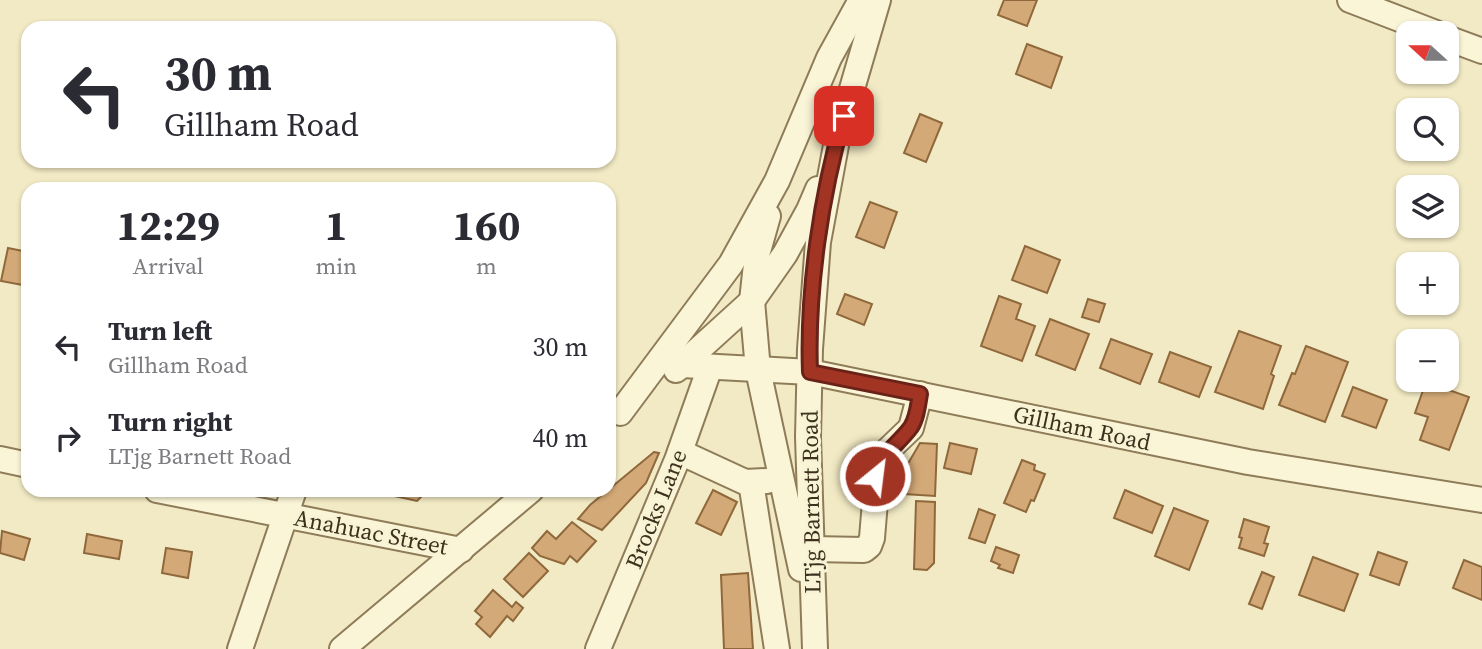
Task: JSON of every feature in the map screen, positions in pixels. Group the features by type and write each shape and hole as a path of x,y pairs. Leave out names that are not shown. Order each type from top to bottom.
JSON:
{"street":[{"path":"616,417 731,264 777,181 829,58 861,0"},
{"name":"LTjg Barnett Road","path":"815,642 807,598 804,546 810,349 818,242 837,139 878,0"},
{"path":"1350,0 1405,21"},
{"path":"1460,43 1482,51"},
{"path":"616,417 682,365 752,301 785,254 809,210 837,139"},
{"name":"LTjg Barnett Road","path":"777,181 757,255 752,301 758,370 781,478 804,546 815,642"},
{"name":"Gillham Road","path":"682,365 810,372 1248,462 1482,500"},
{"name":"Brocks Lane","path":"598,649 680,452 710,367"},
{"path":"762,551 804,546 864,550 869,546 872,538 878,464 911,428 920,394"},
{"path":"680,452 730,476 751,482 762,483 781,478"},
{"path":"0,459 21,464"},
{"path":"751,482 777,649"},
{"name":"Anahuac Street","path":"193,497 461,550"},
{"path":"240,649 291,497"},
{"path":"342,649 523,497"},
{"path":"771,608 807,598"}],"building":[{"path":"1004,0 1037,0 1027,26 998,15"},
{"path":"1027,44 1062,57 1051,88 1016,74"},
{"path":"920,114 942,123 926,162 904,153"},
{"path":"870,202 897,212 884,248 856,237"},
{"path":"1025,246 1060,260 1047,293 1012,280"},
{"path":"8,248 21,251 21,285 1,281"},
{"path":"845,294 872,304 864,325 837,314"},
{"path":"999,296 1021,304 1016,319 1035,326 1022,361 981,346"},
{"path":"1088,299 1105,304 1099,322 1082,317"},
{"path":"1050,319 1089,334 1075,370 1036,355"},
{"path":"1239,331 1281,346 1263,409 1215,392"},
{"path":"1111,339 1152,354 1140,384 1100,368"},
{"path":"1306,346 1348,362 1325,422 1279,405"},
{"path":"1170,352 1211,367 1199,397 1159,382"},
{"path":"1353,387 1387,400 1376,428 1342,416"},
{"path":"1422,392 1455,392 1469,397 1449,450 1420,440 1428,417 1415,413"},
{"path":"920,443 937,444 935,496 904,494 906,467"},
{"path":"950,443 977,449 971,474 944,468"},
{"path":"654,452 659,453 646,483 602,530 578,519 600,497 616,497 616,483"},
{"path":"1022,460 1035,465 1034,470 1045,474 1034,501 1031,500 1026,512 1004,503"},
{"path":"713,490 737,502 721,535 696,523"},
{"path":"1125,490 1163,506 1152,533 1114,518"},
{"path":"399,497 421,497 417,501"},
{"path":"916,501 935,502 934,563 927,570 914,569"},
{"path":"1174,508 1208,521 1189,570 1155,556"},
{"path":"979,509 995,515 985,543 969,538"},
{"path":"1244,519 1269,527 1264,543 1268,544 1264,556 1239,548"},
{"path":"572,522 596,541 577,562 570,556 564,564 540,556 532,548 547,531 556,539"},
{"path":"2,531 30,539 24,560 0,553"},
{"path":"87,534 122,541 119,559 84,553"},
{"path":"996,547 1019,555 1013,573 998,568 1000,565 991,561"},
{"path":"166,548 192,552 188,578 162,573"},
{"path":"1378,552 1407,562 1399,585 1370,575"},
{"path":"529,553 548,571 523,597 504,579"},
{"path":"1313,557 1358,574 1344,611 1299,595"},
{"path":"1464,560 1482,567 1482,600 1453,588"},
{"path":"1262,572 1274,577 1262,609 1249,604"},
{"path":"748,573 753,649 724,649 721,575"},
{"path":"493,590 512,607 516,602 523,608 513,621 507,616 490,637 476,624 482,617 475,611"}],"route":[{"path":"844,116 837,139 818,242 810,372 920,394 911,428 878,464 875,476"}]}
